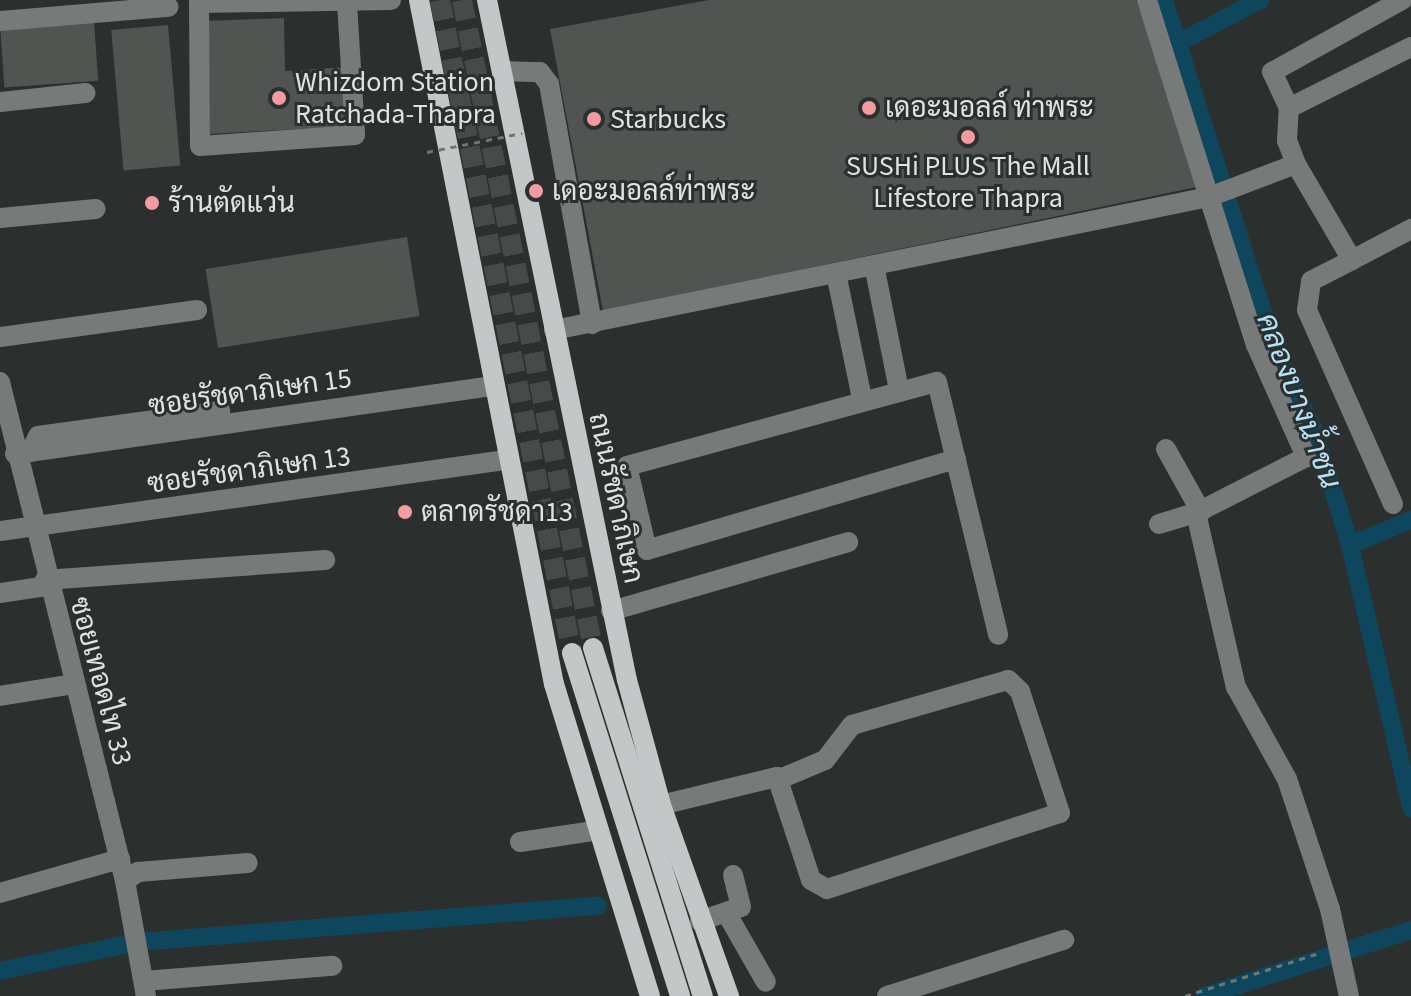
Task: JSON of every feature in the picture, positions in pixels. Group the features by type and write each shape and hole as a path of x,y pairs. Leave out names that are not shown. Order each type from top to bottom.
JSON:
{"main road":[{"path":"419,0 506,460 594,831 650,996"},
{"name":"ถนนรัชดาภิเษก","path":"487,0 611,611 661,805 729,996"},
{"path":"593,648 703,996"},
{"path":"572,653 680,996"}],"street":[{"path":"347,3 355,135 200,146 199,3 391,0"},
{"path":"1147,0 1213,196 1256,345 1306,452 1300,465 1199,512 1159,524"},
{"path":"1352,260 1296,164 1287,141 1289,108 1275,67 1402,0"},
{"path":"0,21 168,7"},
{"path":"1289,108 1411,47"},
{"path":"502,71 540,72 549,84 592,324"},
{"path":"0,102 86,93"},
{"path":"554,330 1213,196 1296,164"},
{"path":"0,218 96,209"},
{"path":"1393,504 1305,301 1311,281 1411,229"},
{"path":"874,265 899,390"},
{"path":"836,273 862,399"},
{"path":"0,337 197,310"},
{"name":"ซอยเทอดไท 33","path":"0,382 22,453 31,529 120,859 145,988"},
{"path":"956,459 647,550 627,466 862,399 937,382 956,459 998,635"},
{"name":"ซอยรัชดาภิเษก 15","path":"22,453 493,386"},
{"path":"22,453 38,436 260,406"},
{"path":"1166,449 1199,512 1236,687 1287,779 1349,996"},
{"name":"ซอยรัชดาภิเษก 13","path":"0,531 506,460"},
{"path":"611,611 848,542"},
{"path":"0,593 46,583 325,560"},
{"path":"661,805 768,775 780,779 825,760 852,725 1008,680 1019,687 1060,813 823,888 811,880 780,779"},
{"path":"0,696 73,684"},
{"path":"520,842 594,831"},
{"path":"0,893 120,859"},
{"path":"125,881 138,872 248,863"},
{"path":"700,921 741,907 733,875"},
{"path":"727,914 766,982"},
{"path":"887,996 1064,940"},
{"path":"145,988 332,966"}],"path":[{"path":"427,152 522,133"},
{"path":"1185,996 1337,952"}],"building":[{"name":"เดอะมอลล์ ท่าพระ","path":"709,0 1136,0 1201,186 603,311 550,29"},
{"name":"Whizdom Station Ratchada-Thapra","path":"284,18 285,71 347,67 350,126 210,134 206,21"},
{"path":"94,21 98,81 4,87 0,28"},
{"path":"168,25 180,165 124,170 111,30"},
{"path":"407,237 420,316 218,348 206,269"}],"waterway":[{"name":"คลองบางน้ำชน","path":"1164,0 1274,347 1314,430 1350,545 1411,808"},
{"path":"1178,43 1260,0"},
{"path":"1350,545 1411,520"},
{"path":"0,971 138,942 598,906"},
{"path":"1204,996 1411,930"}],"tunnel":[{"path":"440,0 572,653"},
{"path":"462,0 593,648"}],"place":[{"name":"Whizdom Station Ratchada-Thapra","path":"279,98"},
{"name":"เดอะมอลล์ ท่าพระ","path":"869,108"},
{"name":"Starbucks","path":"594,119"},
{"name":"SUSHi PLUS The Mall Lifestore Thapra","path":"968,137"},
{"name":"เดอะมอลล์ท่าพระ","path":"536,191"},
{"name":"ร้านตัดแว่น","path":"152,203"},
{"name":"ตลาดรัชดา13","path":"405,512"}]}
